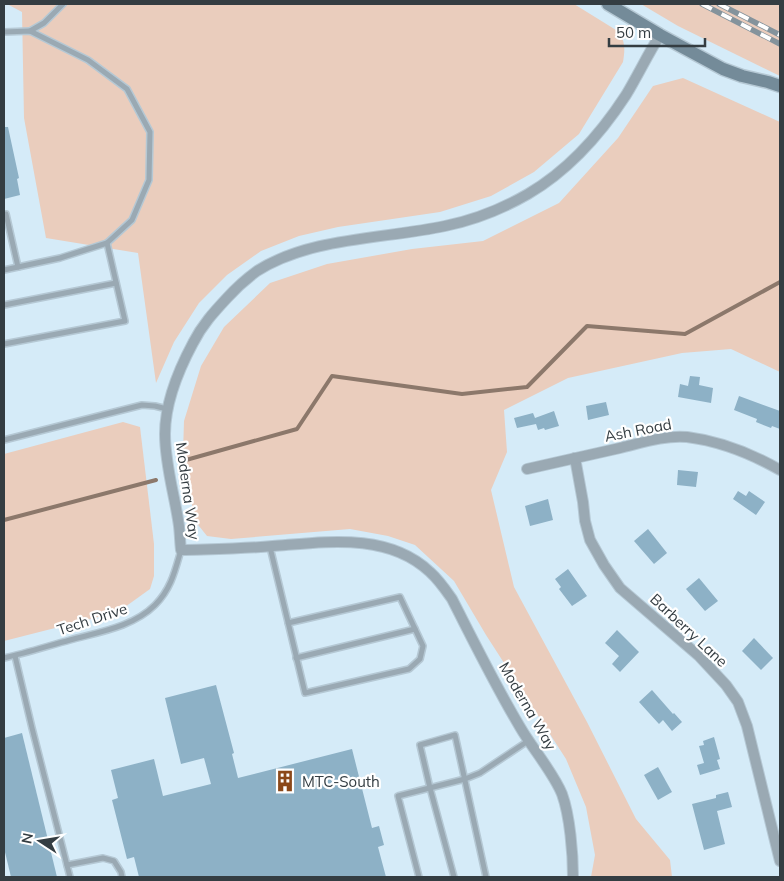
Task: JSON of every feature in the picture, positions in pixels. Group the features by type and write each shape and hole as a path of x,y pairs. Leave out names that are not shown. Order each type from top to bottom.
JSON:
{"main road":[{"path":"608,4 723,69 780,86"}],"street":[{"name":"Moderna Way","path":"573,877 568,816 563,796 514,718 452,599 441,583 429,571 403,554 372,544 357,542 181,550 179,527 167,461 165,434 174,384 198,332 216,309 247,279 270,264 303,251 345,242 446,226 496,211 527,195 572,162 596,136 627,92 660,35"},
{"name":"Ash Road","path":"527,469 669,437 686,437 739,450 780,470"},
{"name":"Barberry Lane","path":"575,458 590,540 604,565 620,588 700,656 726,685 738,702 747,726 780,861"}],"lane":[{"path":"4,32 30,31 44,23 63,4"},
{"path":"4,270 60,258 107,243 132,220 149,180 150,132 127,89 88,60 30,31"},
{"path":"6,214 18,267"},
{"path":"4,344 125,320 107,243"},
{"path":"4,305 116,283"},
{"path":"4,440 142,405 168,409"},
{"path":"270,547 296,658 306,694 410,669 420,659 423,646 400,597 288,623"},
{"name":"Tech Drive","path":"4,658 113,628 143,614 155,604 173,579 181,550"},
{"path":"296,658 415,629"},
{"path":"15,656 70,877"},
{"path":"454,877 420,745 455,735 486,877"},
{"path":"419,877 398,796 480,773 528,741"},
{"path":"67,865 103,858 114,861 122,877"}],"shaded area":[{"path":"7,4 574,4 616,30 622,37 624,53 623,62 579,134 534,172 491,196 440,212 338,227 299,236 261,251 227,275 199,303 174,342 156,383 138,253 46,238 24,118 22,12"},
{"path":"641,4 780,4 780,76 678,26"},
{"path":"683,78 780,122 780,372 731,349 682,353 568,378 504,410 507,452 491,490 514,587 587,722 636,819 670,860 672,877 591,877 595,855 586,807 566,759 486,635 454,581 415,545 388,536 350,529 231,539 207,536 195,521 183,453 184,421 201,366 224,327 270,283 327,264 412,249 483,241 559,203 618,138 653,86"},
{"path":"123,422 140,427 154,544 154,576 150,589 118,612 4,641 4,454"}],"building":[{"path":"4,127 8,127 19,178 17,179 20,195 4,199"},
{"path":"690,376 700,377 699,385 713,388 711,403 678,397 680,384 688,386"},
{"path":"739,396 780,411 780,429 772,426 771,428 756,422 757,419 734,410"},
{"path":"606,402 609,415 588,420 586,406"},
{"path":"554,411 559,426 545,430 544,428 538,430 536,424 517,428 514,418 533,413 535,418"},
{"path":"678,470 698,472 696,487 677,485"},
{"path":"738,491 746,496 749,491 765,502 756,515 733,499"},
{"path":"548,499 553,520 530,526 525,506"},
{"path":"648,529 667,553 654,564 634,541"},
{"path":"568,569 587,596 572,606 559,589 561,587 555,579"},
{"path":"699,578 718,601 705,611 686,589"},
{"path":"617,630 639,652 620,672 612,664 619,656 605,643"},
{"path":"754,638 773,658 761,670 742,651"},
{"name":"MTC-South","path":"216,685 234,753 232,754 238,778 352,749 372,828 379,826 384,845 378,847 386,877 139,877 134,857 127,859 112,800 118,798 111,770 154,759 163,796 211,784 204,758 181,764 165,698"},
{"path":"652,690 682,722 672,731 663,720 659,724 639,702"},
{"path":"22,733 57,877 11,877 4,848 4,738"},
{"path":"714,737 720,759 717,760 720,769 700,775 697,765 704,763 699,746 704,745 703,741"},
{"path":"658,767 672,792 658,800 644,775"},
{"path":"728,792 732,807 717,811 725,844 704,850 692,804 716,798 716,795"}],"waterway":[{"path":"186,460 297,429 332,376 462,394 527,387 587,326 685,334 780,282"},
{"path":"4,520 156,480"}],"railway":[{"path":"702,4 780,44"},
{"path":"719,4 780,35"}],"place":[{"name":"MTC-South","path":"285,781"}]}
